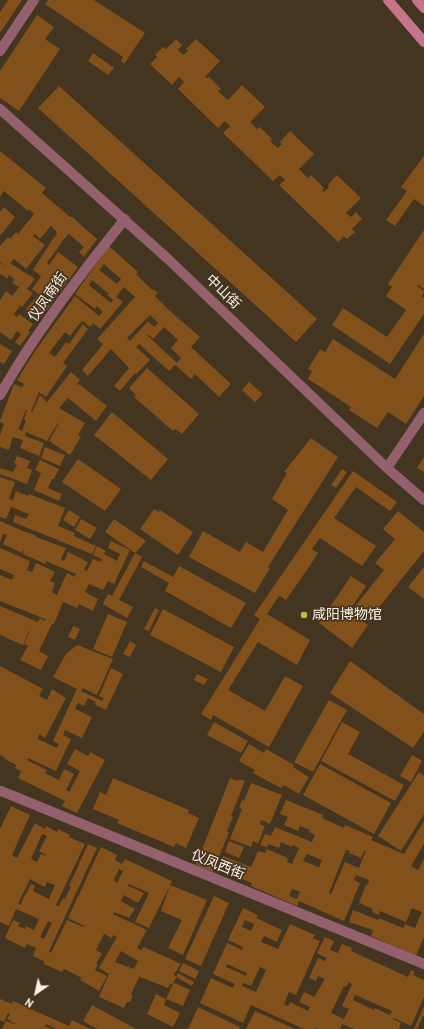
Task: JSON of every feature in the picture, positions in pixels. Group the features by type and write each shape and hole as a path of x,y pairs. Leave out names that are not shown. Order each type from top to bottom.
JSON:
{"main road":[{"path":"388,0 424,42"},
{"path":"417,0 424,8"}],"street":[{"path":"0,51 34,0"},
{"name":"中山街","path":"0,109 124,219 387,468 424,500"},
{"name":"仪凤南街","path":"0,395 15,368 124,219"},
{"path":"387,468 424,413"},
{"name":"仪凤西街","path":"0,791 424,964"}],"building":[{"path":"8,0 22,0 0,33 0,12"},
{"path":"48,0 94,0 145,33 124,64 121,61 123,57 45,4"},
{"path":"37,15 54,27 45,39 60,49 19,111 0,98 0,71"},
{"path":"176,39 182,45 178,50 183,55 188,51 186,49 196,39 220,61 205,77 209,77 221,89 218,91 228,100 242,85 265,107 250,122 257,129 260,127 272,139 270,141 278,148 282,144 280,142 290,131 314,154 299,169 308,178 311,175 324,188 322,190 324,192 337,175 361,198 346,213 351,217 356,212 362,219 352,229 355,232 347,239 344,236 338,242 279,185 285,180 280,175 273,181 223,133 230,126 225,121 218,128 178,89 184,82 179,77 172,85 150,64 157,57 155,55 163,47 166,49"},
{"path":"93,53 114,68 108,75 88,61"},
{"path":"59,86 317,319 296,342 38,108"},
{"path":"0,151 46,188 42,193 97,239 84,257 79,252 84,247 69,234 47,263 49,265 58,252 78,267 51,304 45,299 53,284 49,281 41,296 32,289 41,276 33,270 54,237 57,236 57,232 51,226 40,239 35,234 33,236 45,245 26,269 14,259 10,263 35,279 27,289 33,293 22,307 20,306 14,314 17,317 19,314 33,324 28,331 30,332 20,346 15,342 21,334 17,331 11,340 0,332 0,300 6,291 12,296 19,287 12,283 15,280 9,275 7,279 1,274 0,275 0,263 6,267 0,262 0,246 8,237 10,239 16,232 18,234 34,214 29,209 28,211 4,191 0,197"},
{"path":"424,156 424,206 414,199 395,226 386,220 407,191 401,187"},
{"path":"4,207 15,217 0,236 0,212"},
{"path":"424,230 424,289 418,285 417,286 424,291 422,297 424,298 424,314 390,364 332,325 343,308 387,337 406,310 386,296 392,287 388,284"},
{"path":"109,246 138,272 136,274 152,290 153,289 158,293 155,296 170,311 200,337 191,347 231,384 219,397 195,374 191,379 175,365 169,371 139,344 136,347 150,360 136,374 135,373 120,391 114,386 129,368 111,349 88,376 82,370 103,344 97,339 135,297 124,287 116,297 123,302 100,329 93,323 90,327 83,321 70,336 65,332 49,353 55,357 66,342 69,344 83,324 88,329 63,363 67,366 46,397 39,392 31,412 40,395 47,402 71,372 80,380 77,384 78,385 79,384 107,406 96,421 68,398 59,408 85,423 78,435 81,437 70,455 49,441 59,423 47,441 26,432 25,436 44,443 39,456 20,448 23,440 13,437 9,450 0,447 0,435 4,424 0,421 14,384 22,387 24,384 17,380 35,351 75,296 99,316 103,312 97,306 95,309 75,294","holes":["104,264 121,279 117,284 99,270","92,280 109,294 107,295 113,300 111,303 89,285","150,315 158,323 154,327 148,321 130,341 127,338","164,327 178,340 171,348 181,358 177,363 147,335 148,334 153,339","26,409 24,419 26,421 22,431 19,429 18,430"]},
{"path":"37,296 50,306 39,319 26,309"},
{"path":"424,334 424,396 406,424 388,412 377,428 349,410 351,407 308,379 312,371 308,369 320,349 325,352 333,339 395,379"},
{"path":"0,344 12,351 4,364 0,362"},
{"path":"147,368 199,414 182,434 175,429 173,431 134,397 136,395 129,388"},
{"path":"249,382 263,394 255,402 242,390"},
{"path":"112,412 168,459 151,480 94,435"},
{"path":"311,438 338,457 268,567 270,568 255,593 189,557 203,531 240,552 246,542 263,552 288,510 272,499 287,473 284,472"},
{"path":"45,447 65,455 60,466 41,458"},
{"path":"17,456 30,461 27,468 32,470 27,484 0,474 0,468 13,472 17,464 14,463"},
{"path":"424,457 424,472 417,468"},
{"path":"78,459 121,489 105,511 62,482"},
{"path":"40,460 59,469 48,488 62,494 59,501 34,490 41,473 35,470"},
{"path":"342,469 347,472 336,488 331,485"},
{"path":"353,471 397,502 390,511 356,487 334,518 376,546 362,566 320,538 312,549 318,553 286,600 279,596 267,614 310,640 297,665 258,642 228,690 265,711 285,676 303,686 269,747 213,715 211,720 201,714 260,619 254,615"},
{"path":"0,477 15,482 9,499 13,500 16,491 28,496 29,494 65,508 58,526 75,533 74,536 96,546 92,554 13,522 15,515 26,519 29,514 11,507 6,519 0,517"},
{"path":"154,509 159,512 160,510 193,532 178,555 140,529"},
{"path":"69,510 80,517 74,527 63,520"},
{"path":"398,511 424,532 424,551 368,621 353,609 384,570 375,563 395,539 383,529"},
{"path":"81,519 97,528 90,539 75,530"},
{"path":"114,519 146,541 135,553 105,532"},
{"path":"0,521 66,548 61,559 64,561 68,552 88,562 84,570 87,571 93,559 100,562 102,559 93,555 97,546 106,551 104,554 117,561 120,554 108,548 111,541 130,550 114,584 108,581 103,590 89,584 85,592 98,599 93,611 79,604 77,608 63,602 54,624 52,624 39,651 48,656 41,670 20,660 28,646 24,644 30,631 23,645 0,635 0,606 38,622 40,618 45,621 45,619 0,601 0,575 12,580 14,575 0,569 0,548 30,561 27,570 32,572 36,563 55,572 50,581 55,583 52,592 57,595 67,573 75,577 76,574 46,561 45,564 23,554 24,549 22,553 3,544 7,535 3,534 0,542"},
{"path":"135,553 142,557 119,600 133,607 127,618 103,604 108,594 112,596"},
{"path":"144,561 173,577 179,566 246,603 231,628 165,591 169,583 141,567"},
{"path":"424,567 424,599 408,587"},
{"path":"351,576 366,586 349,611 368,625 352,648 319,623"},
{"path":"155,608 159,610 149,631 144,629"},
{"path":"163,609 234,647 221,672 150,635"},
{"path":"108,614 127,622 112,657 93,649"},
{"path":"73,626 80,629 75,640 68,637"},
{"path":"130,641 136,645 130,657 123,654"},
{"path":"77,645 113,659 97,695 83,688 81,691 102,701 104,698 99,696 111,668 123,674 106,710 95,705 96,702 88,698 84,706 78,703 75,709 92,717 82,738 65,730 63,735 71,739 56,771 28,758 27,760 47,770 45,773 59,780 64,769 74,774 66,790 69,792 80,771 67,764 75,749 88,756 90,752 105,760 77,813 62,806 65,801 18,778 21,771 15,768 16,765 0,755 0,666 43,689 39,696 47,700 52,689 66,698 45,738 39,734 38,739 57,748 59,744 53,741 77,689 53,677 66,654"},
{"path":"350,661 424,714 424,732 413,748 330,693"},
{"path":"197,674 208,679 204,685 194,680"},
{"path":"329,700 347,710 313,772 294,762"},
{"path":"214,722 248,741 241,753 207,735"},
{"path":"342,722 360,732 348,754 404,785 395,801 321,761"},
{"path":"249,744 264,753 266,749 294,765 293,767 309,777 299,794 284,785 281,788 253,773 255,770 239,761"},
{"path":"412,755 422,761 411,782 400,776"},
{"path":"320,764 391,803 374,834 303,795"},
{"path":"419,772 424,776 424,814 401,851 378,836"},
{"path":"113,778 189,810 188,813 199,818 186,848 176,843 174,847 117,823 119,820 93,809 100,792 106,795"},
{"path":"230,778 238,781 239,779 245,781 231,816 233,817 227,831 229,832 213,872 196,865"},
{"path":"251,783 282,795 270,824 261,820 260,824 265,826 258,844 253,841 251,847 230,839 242,809 239,808 242,800 244,801"},
{"path":"286,800 323,815 322,818 344,828 345,825 373,837 371,840 404,854 424,821 424,844 411,866 418,870 424,859 424,937 416,956 371,936 373,930 349,922 353,910 378,920 379,918 403,928 405,924 415,928 422,912 412,908 406,922 380,911 379,915 372,912 373,909 359,903 369,880 356,875 354,880 360,883 344,921 299,901 297,906 251,886 252,883 218,870 223,856 251,867 258,851 265,853 267,849 288,858 287,862 292,864 299,848 293,845 292,847 281,842 279,848 268,844 267,847 260,845 265,834 271,836 275,827 312,842 315,835 309,832 310,830 300,826 298,831 284,825 288,817 280,814","holes":["346,850 350,851 349,853 361,858 364,851 366,852 359,868 345,862 331,894 329,893","307,854 322,860 319,867 303,861","292,889 300,892 297,899 289,896"]},
{"path":"11,806 30,815 12,855 17,858 35,823 45,829 46,826 57,832 58,829 70,835 69,837 85,844 56,905 59,906 63,898 65,899 71,887 69,886 88,844 97,848 49,951 51,953 67,920 83,927 84,926 68,918 101,847 117,855 115,860 122,864 125,859 172,881 149,928 135,922 149,893 129,884 128,886 144,893 138,903 124,895 121,901 135,909 129,918 114,912 113,914 147,930 137,948 143,951 142,949 144,947 181,964 174,974 176,977 173,984 170,984 168,988 140,977 140,975 131,994 133,996 124,1008 99,997 109,974 99,968 117,937 113,935 112,938 104,934 96,950 102,954 96,964 98,964 95,970 107,976 99,991 80,980 82,978 64,969 62,972 44,964 44,961 33,956 36,948 27,944 25,948 5,938 13,920 20,923 18,926 25,929 26,926 34,930 39,919 16,909 9,926 0,922 0,829","holes":["42,834 47,836 39,851 46,855 41,854 37,862 31,859","119,869 123,871 117,883 114,880","30,879 45,887 47,882 55,885 49,899 33,891 35,886 31,884 20,905 18,904","48,921 52,923 44,939 40,937","121,951 138,961 134,969 115,962"]},
{"path":"229,841 244,847 239,858 225,852"},
{"path":"170,885 207,900 183,955 168,948 182,920 161,911"},
{"path":"214,896 229,903 201,966 185,959"},
{"path":"243,908 258,915 256,918 282,930 277,942 264,936 261,942 278,949 290,924 315,935 313,938 320,941 296,995 289,992 284,1004 288,1006 290,1002 308,1011 310,1007 299,1002 304,992 314,997 325,979 318,976 316,981 309,978 318,958 325,961 327,958 317,953 325,937 334,941 330,950 338,953 342,944 352,948 351,951 408,977 411,970 415,972 413,975 424,980 424,997 411,1026 394,1018 393,1019 401,1023 399,1029 354,1029 342,1024 340,1029 304,1029 251,1005 243,1023 200,1003 211,978 233,988 235,984 213,974 227,943 242,950 243,947 228,940","holes":["245,920 254,924 251,931 242,927","227,964 247,973 246,976 226,967","260,967 266,970 256,992 242,986 243,983 251,986","349,982 352,984 342,1006 349,1009 344,1019 331,1013 344,986 346,987","355,995 392,1011 390,1015 375,1008 374,1010 353,1000"]},
{"path":"183,963 199,971 195,979 179,971"},
{"path":"178,973 194,982 192,986 176,977"},
{"path":"175,983 190,990 183,1006 166,999 173,984"},
{"path":"156,994 166,999 164,1005 180,1013 173,1027 147,1014"},
{"path":"0,999 12,1004 13,1001 69,1026 72,1020 90,1029 56,1029 46,1024 45,1026 51,1029 2,1029 6,1021 17,1025 7,1019 10,1014 8,1013 4,1022 0,1020"},
{"path":"92,1005 136,1029 97,1029 83,1021"},
{"path":"424,1006 424,1017 423,1016 417,1029 414,1029"},
{"path":"198,1007 240,1027 239,1029 188,1029"},
{"path":"255,1011 295,1029 246,1029"}],"place":[{"name":"咸阳博物馆","path":"304,615"}]}
